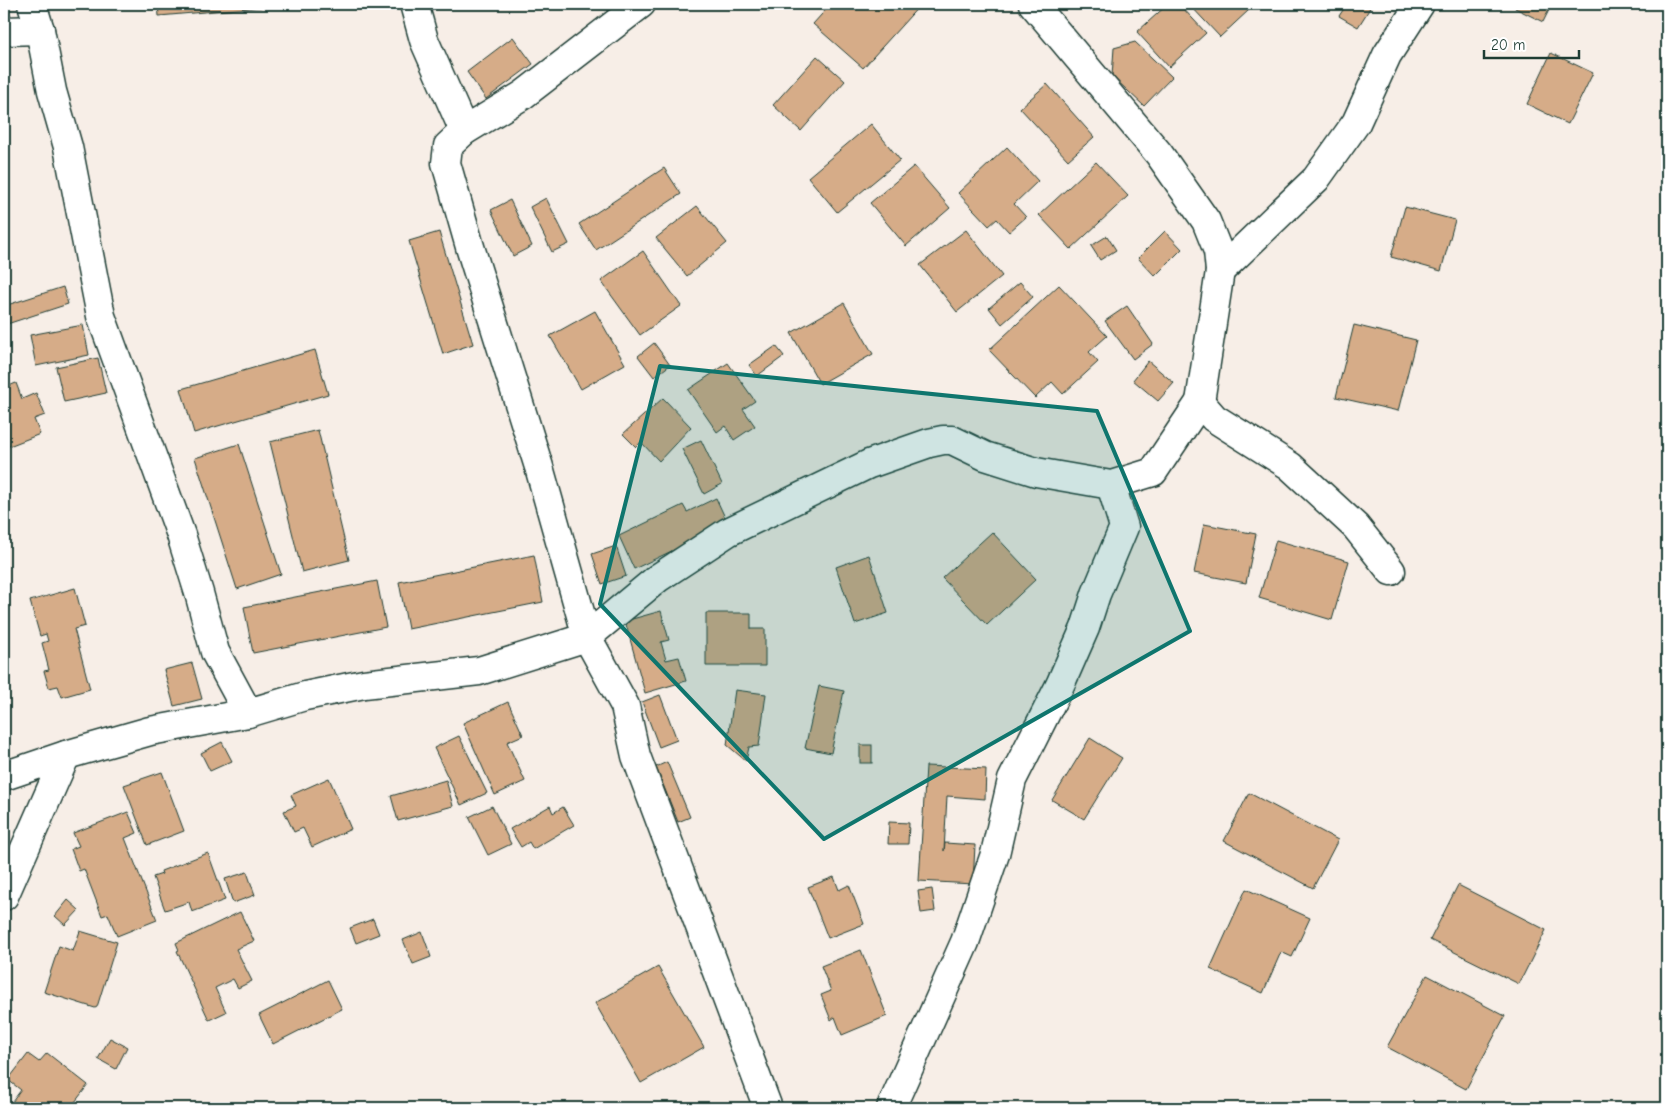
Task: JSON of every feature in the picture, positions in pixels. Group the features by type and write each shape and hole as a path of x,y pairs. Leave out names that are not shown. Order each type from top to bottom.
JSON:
{"street":[{"path":"32,4 40,30 52,91 68,147 101,316 181,535 215,652 248,713"},
{"path":"414,4 424,40 464,131"},
{"path":"641,4 523,95 464,131 448,146 446,163 470,247 539,467 587,637 625,706 636,756 768,1108"},
{"path":"4,776 150,730 248,713 305,696 364,684 479,670 587,637 658,578 728,532 870,464 929,443 952,440 985,456 1036,472 1111,485 1154,472 1200,402 1220,271 1218,250 1206,221 1159,154 1033,4"},
{"path":"1220,271 1316,179 1356,123 1387,54 1420,4"},
{"path":"4,31 40,30"},
{"path":"1200,402 1214,418 1290,466 1356,527 1391,571"},
{"path":"891,1108 965,942 995,854 1012,780 1075,652 1096,594 1124,527 1111,485"},
{"path":"4,896 66,755"}],"highlighted area":[{"path":"660,366 1097,411 1190,631 824,839 600,604"}],"building":[{"path":"158,4 261,4 261,7 159,16"},
{"path":"831,4 921,4 863,68 813,24"},
{"path":"1168,4 1179,4 1206,33 1169,67 1137,32"},
{"path":"1189,4 1243,4 1249,10 1220,37"},
{"path":"1347,4 1364,4 1370,8 1358,27 1339,16"},
{"path":"1517,4 1552,4 1543,22 1515,8"},
{"path":"513,37 533,64 486,99 467,72"},
{"path":"1135,42 1172,77 1144,106 1112,76 1114,48"},
{"path":"1551,53 1593,73 1568,124 1527,104"},
{"path":"817,56 845,81 801,131 773,105"},
{"path":"1047,84 1094,137 1068,160 1020,108"},
{"path":"871,124 900,160 837,212 808,177"},
{"path":"1007,147 1038,181 1014,204 1026,217 1009,232 997,219 989,226 958,193"},
{"path":"1096,162 1128,196 1071,249 1039,215"},
{"path":"914,166 950,208 906,246 870,203"},
{"path":"664,168 681,194 596,250 579,224"},
{"path":"546,198 569,244 552,252 530,207"},
{"path":"510,200 532,246 513,256 491,210"},
{"path":"697,206 727,243 687,276 656,238"},
{"path":"1405,207 1455,220 1441,271 1391,257"},
{"path":"966,230 1002,276 957,312 920,265"},
{"path":"1165,231 1182,249 1155,276 1138,258"},
{"path":"439,232 473,344 443,354 409,241"},
{"path":"1107,236 1116,250 1100,260 1091,246"},
{"path":"643,251 681,306 640,335 601,281"},
{"path":"1020,282 1033,297 1002,324 989,308"},
{"path":"1059,285 1107,336 1089,352 1098,362 1063,394 1052,382 1035,398 989,350"},
{"path":"63,287 68,304 4,325 4,306"},
{"path":"844,303 873,354 820,384 791,333"},
{"path":"1127,306 1153,344 1133,359 1105,321"},
{"path":"595,311 625,364 581,389 550,336"},
{"path":"83,325 89,355 36,366 30,335"},
{"path":"1354,325 1416,340 1398,411 1336,397"},
{"path":"654,343 670,365 654,377 638,356"},
{"path":"776,346 784,356 757,376 749,365"},
{"path":"315,350 328,394 194,433 181,389"},
{"path":"98,358 106,393 64,402 56,367"},
{"path":"1148,361 1174,383 1158,401 1133,380"},
{"path":"728,363 755,401 743,409 755,426 734,440 725,426 717,432 688,390"},
{"path":"16,383 22,399 36,393 45,415 34,419 40,434 4,448 4,388"},
{"path":"663,398 691,427 659,461 641,442 636,447 623,434"},
{"path":"318,430 349,560 302,572 270,442"},
{"path":"701,440 722,484 704,494 682,449"},
{"path":"239,444 281,574 237,589 195,458"},
{"path":"716,498 728,524 634,569 619,536 683,505 687,512"},
{"path":"1204,524 1256,534 1246,583 1194,573"},
{"path":"992,532 1036,579 987,625 942,578"},
{"path":"1276,540 1349,561 1332,620 1259,598"},
{"path":"616,546 626,576 602,584 592,554"},
{"path":"534,555 543,602 408,629 399,582"},
{"path":"869,555 888,613 855,624 836,567"},
{"path":"377,581 386,627 253,653 244,607"},
{"path":"75,588 85,626 74,629 90,689 62,697 58,686 49,688 44,671 49,670 42,643 48,641 46,634 40,636 30,601"},
{"path":"661,611 669,640 661,642 666,660 679,657 686,681 645,693 625,621"},
{"path":"706,613 751,613 751,629 765,629 765,666 706,666"},
{"path":"192,663 202,699 174,706 164,670"},
{"path":"819,686 844,691 831,753 805,748"},
{"path":"735,690 766,694 759,746 749,747 746,761 727,745"},
{"path":"660,695 677,740 659,747 642,702"},
{"path":"508,702 523,735 507,742 525,781 495,795 463,723"},
{"path":"459,736 487,793 461,805 434,748"},
{"path":"1090,738 1122,758 1084,819 1052,800"},
{"path":"222,742 232,761 210,771 201,753"},
{"path":"860,745 872,745 872,763 860,763"},
{"path":"667,762 690,817 678,822 656,767"},
{"path":"926,766 986,769 985,799 947,796 944,851 945,843 975,845 973,884 919,881"},
{"path":"162,772 184,831 147,845 124,785"},
{"path":"329,778 351,829 312,847 303,828 294,832 284,811 296,806 291,795"},
{"path":"446,780 453,806 398,821 391,796"},
{"path":"1249,793 1338,840 1313,888 1224,841"},
{"path":"492,806 511,844 488,855 469,817"},
{"path":"550,806 553,813 563,807 574,825 533,849 529,842 521,847 510,829"},
{"path":"128,812 137,833 125,838 157,920 117,936 108,914 102,916 84,869 79,871 71,849 79,846 73,833"},
{"path":"889,822 909,823 908,844 888,844"},
{"path":"208,853 225,900 192,912 189,902 165,910 153,877 162,874 161,871"},
{"path":"247,872 255,895 233,903 225,879"},
{"path":"834,877 839,890 849,885 864,924 828,938 808,887"},
{"path":"1458,885 1546,930 1519,984 1430,940"},
{"path":"932,889 935,911 921,913 918,891"},
{"path":"1246,889 1310,918 1292,957 1281,952 1263,993 1210,969"},
{"path":"68,900 79,910 65,925 55,916"},
{"path":"240,912 254,941 236,949 252,981 238,988 233,979 215,988 226,1012 209,1020 177,951 179,950 176,943"},
{"path":"373,919 379,934 356,943 350,928"},
{"path":"80,931 117,942 97,1007 95,1008 44,992 59,946 73,951"},
{"path":"422,932 431,957 413,964 403,940"},
{"path":"861,950 887,1016 842,1035 835,1017 831,1020 821,995 831,991 821,966"},
{"path":"658,967 704,1047 641,1083 595,1003"},
{"path":"1427,975 1505,1016 1466,1089 1387,1047"},
{"path":"328,980 342,1009 273,1044 259,1015"},
{"path":"110,1038 127,1047 116,1069 98,1059"},
{"path":"47,1053 88,1085 75,1102 80,1106 78,1108 11,1108 9,1106 21,1090 8,1080 28,1054 39,1062"}]}
